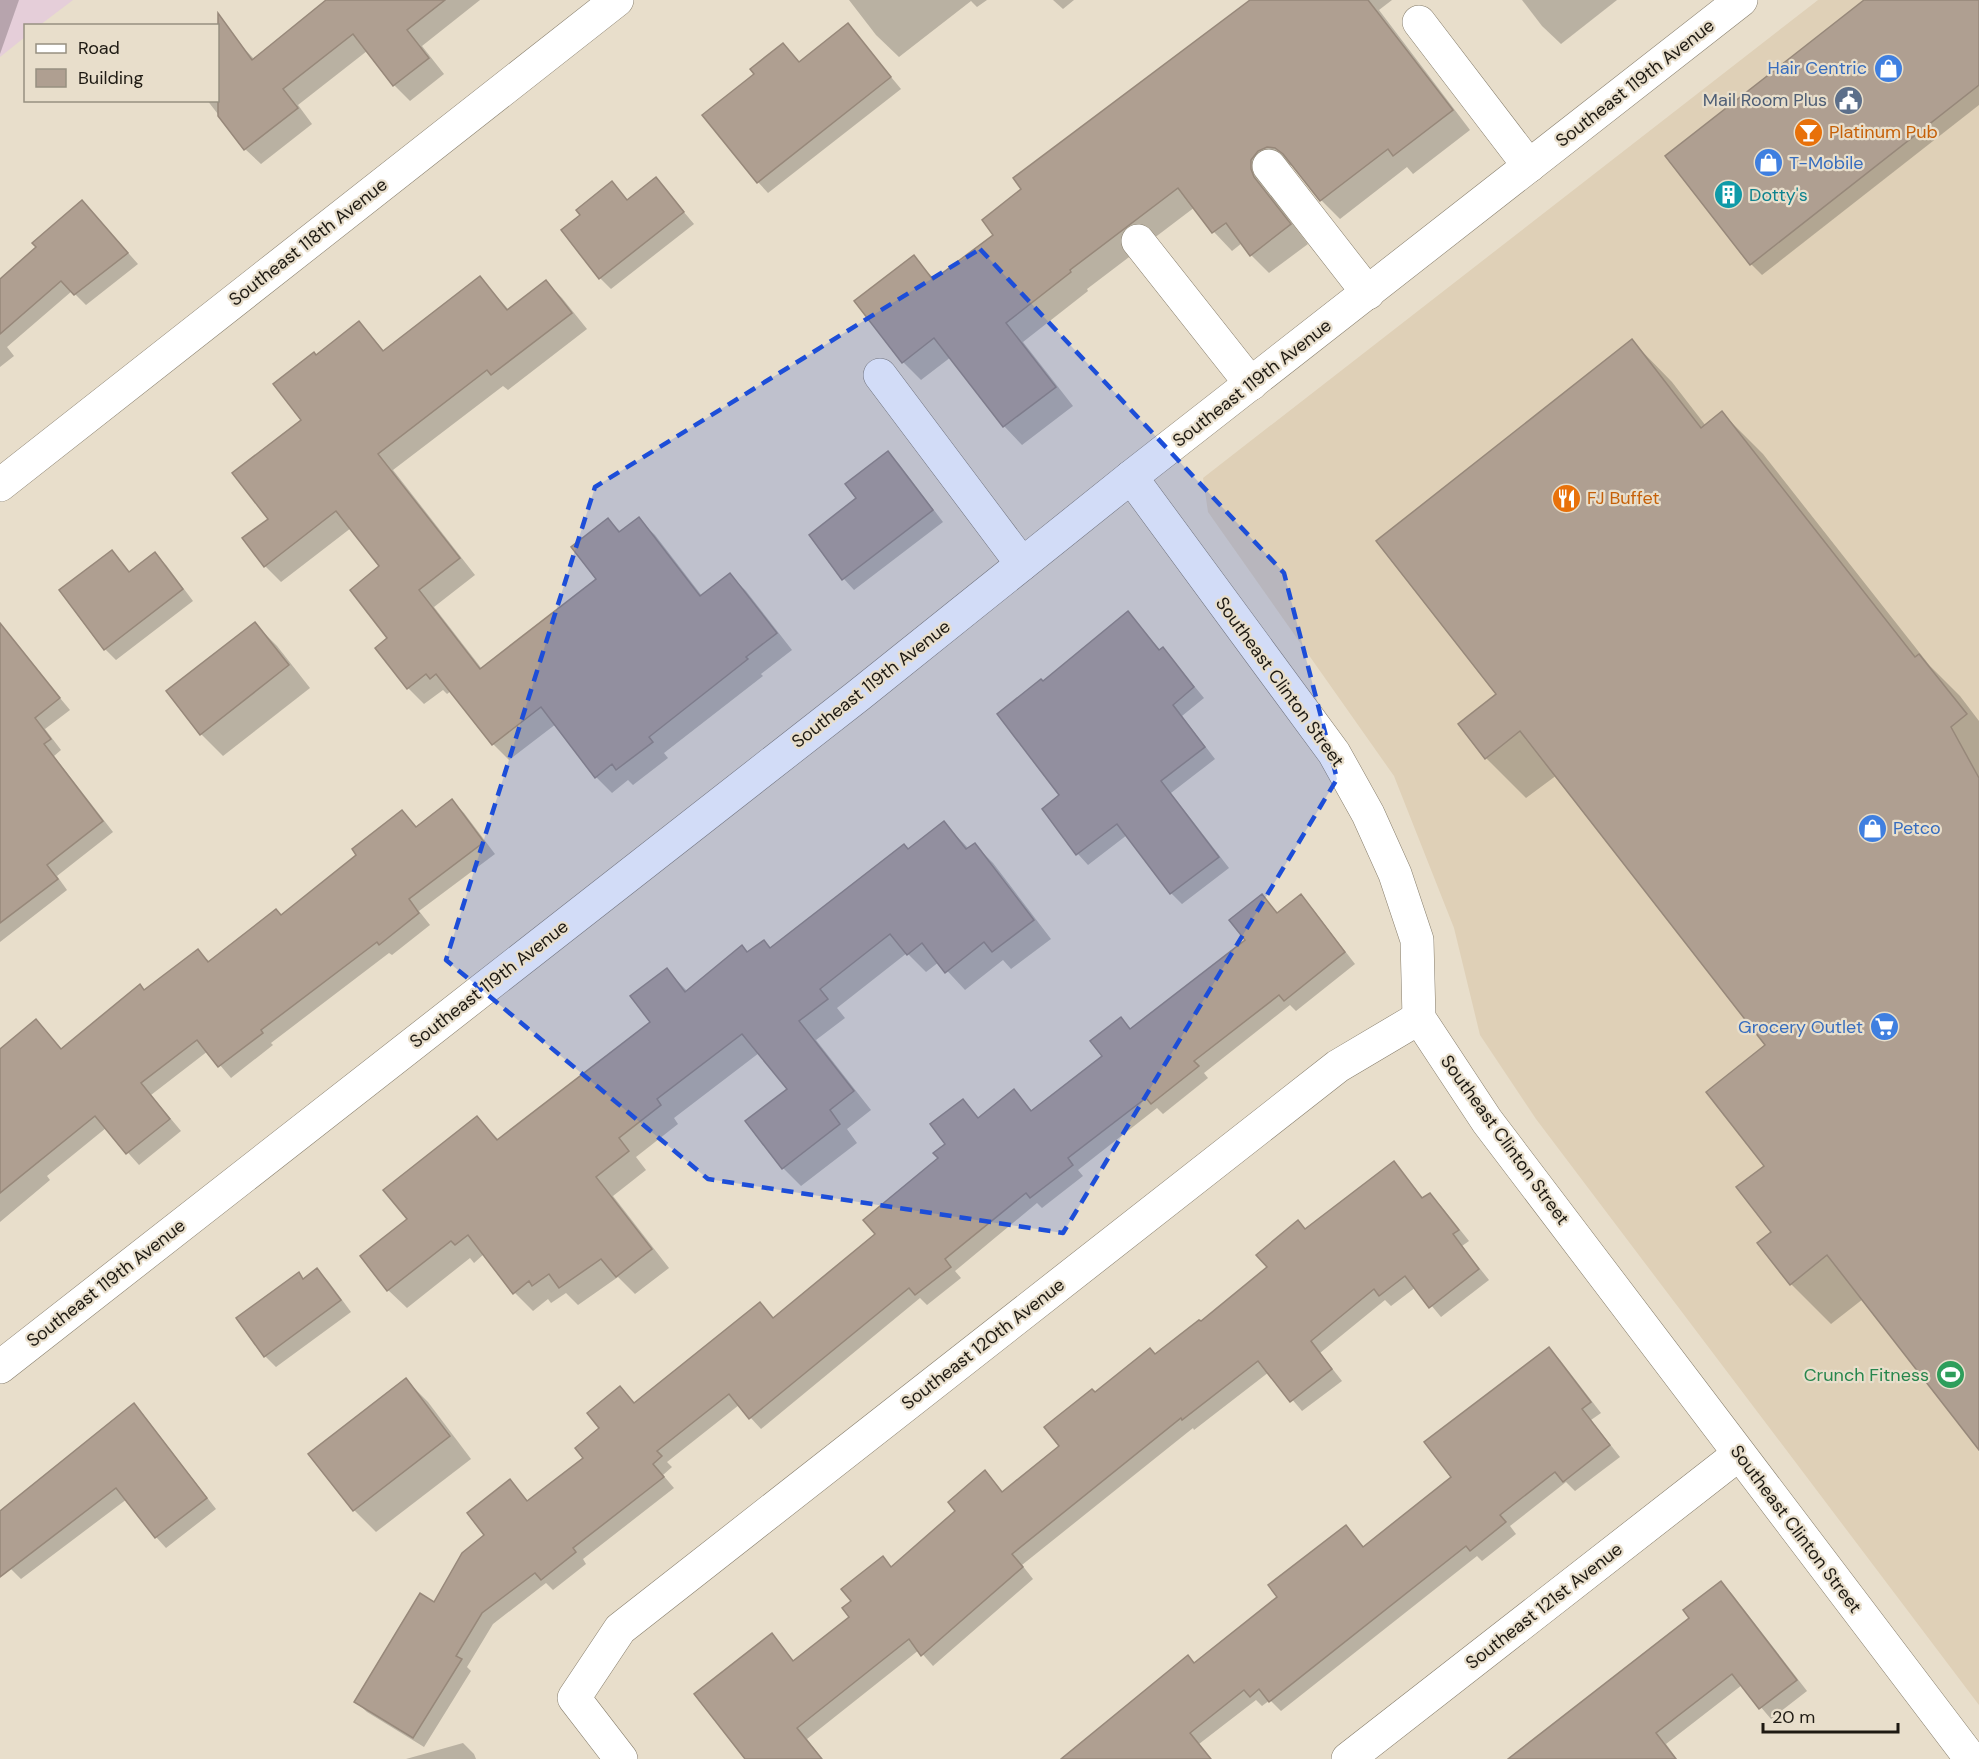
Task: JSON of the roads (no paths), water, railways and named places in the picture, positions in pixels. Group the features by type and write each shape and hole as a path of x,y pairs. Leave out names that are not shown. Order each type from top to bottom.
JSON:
{"street":[{"name":"Southeast 119th Avenue","path":"0,1367 859,695 1131,477 1741,0"},
{"name":"Southeast 118th Avenue","path":"0,485 608,3"},
{"path":"1419,22 1529,166"},
{"path":"1269,166 1368,293"},
{"path":"1138,241 1251,384"},
{"path":"880,375 1022,564"},
{"name":"Southeast Clinton Street","path":"1131,477 1334,753 1368,814 1395,874 1416,940 1419,1018 1487,1121 1971,1759"},
{"name":"Southeast 120th Avenue","path":"621,1759 574,1698 620,1629 1338,1066 1419,1018"},
{"name":"Southeast 121st Avenue","path":"1348,1759 1739,1454"}],"place":[{"name":"Hair Centric","path":"1888,68"},
{"name":"Mail Room Plus","path":"1848,100"},
{"name":"Platinum Pub","path":"1808,132"},
{"name":"T-Mobile","path":"1768,163"},
{"name":"Dotty's","path":"1728,195"},
{"name":"FJ Buffet","path":"1566,498"},
{"name":"Petco","path":"1872,828"},
{"name":"Grocery Outlet","path":"1884,1027"},
{"name":"Crunch Fitness","path":"1950,1375"}]}
